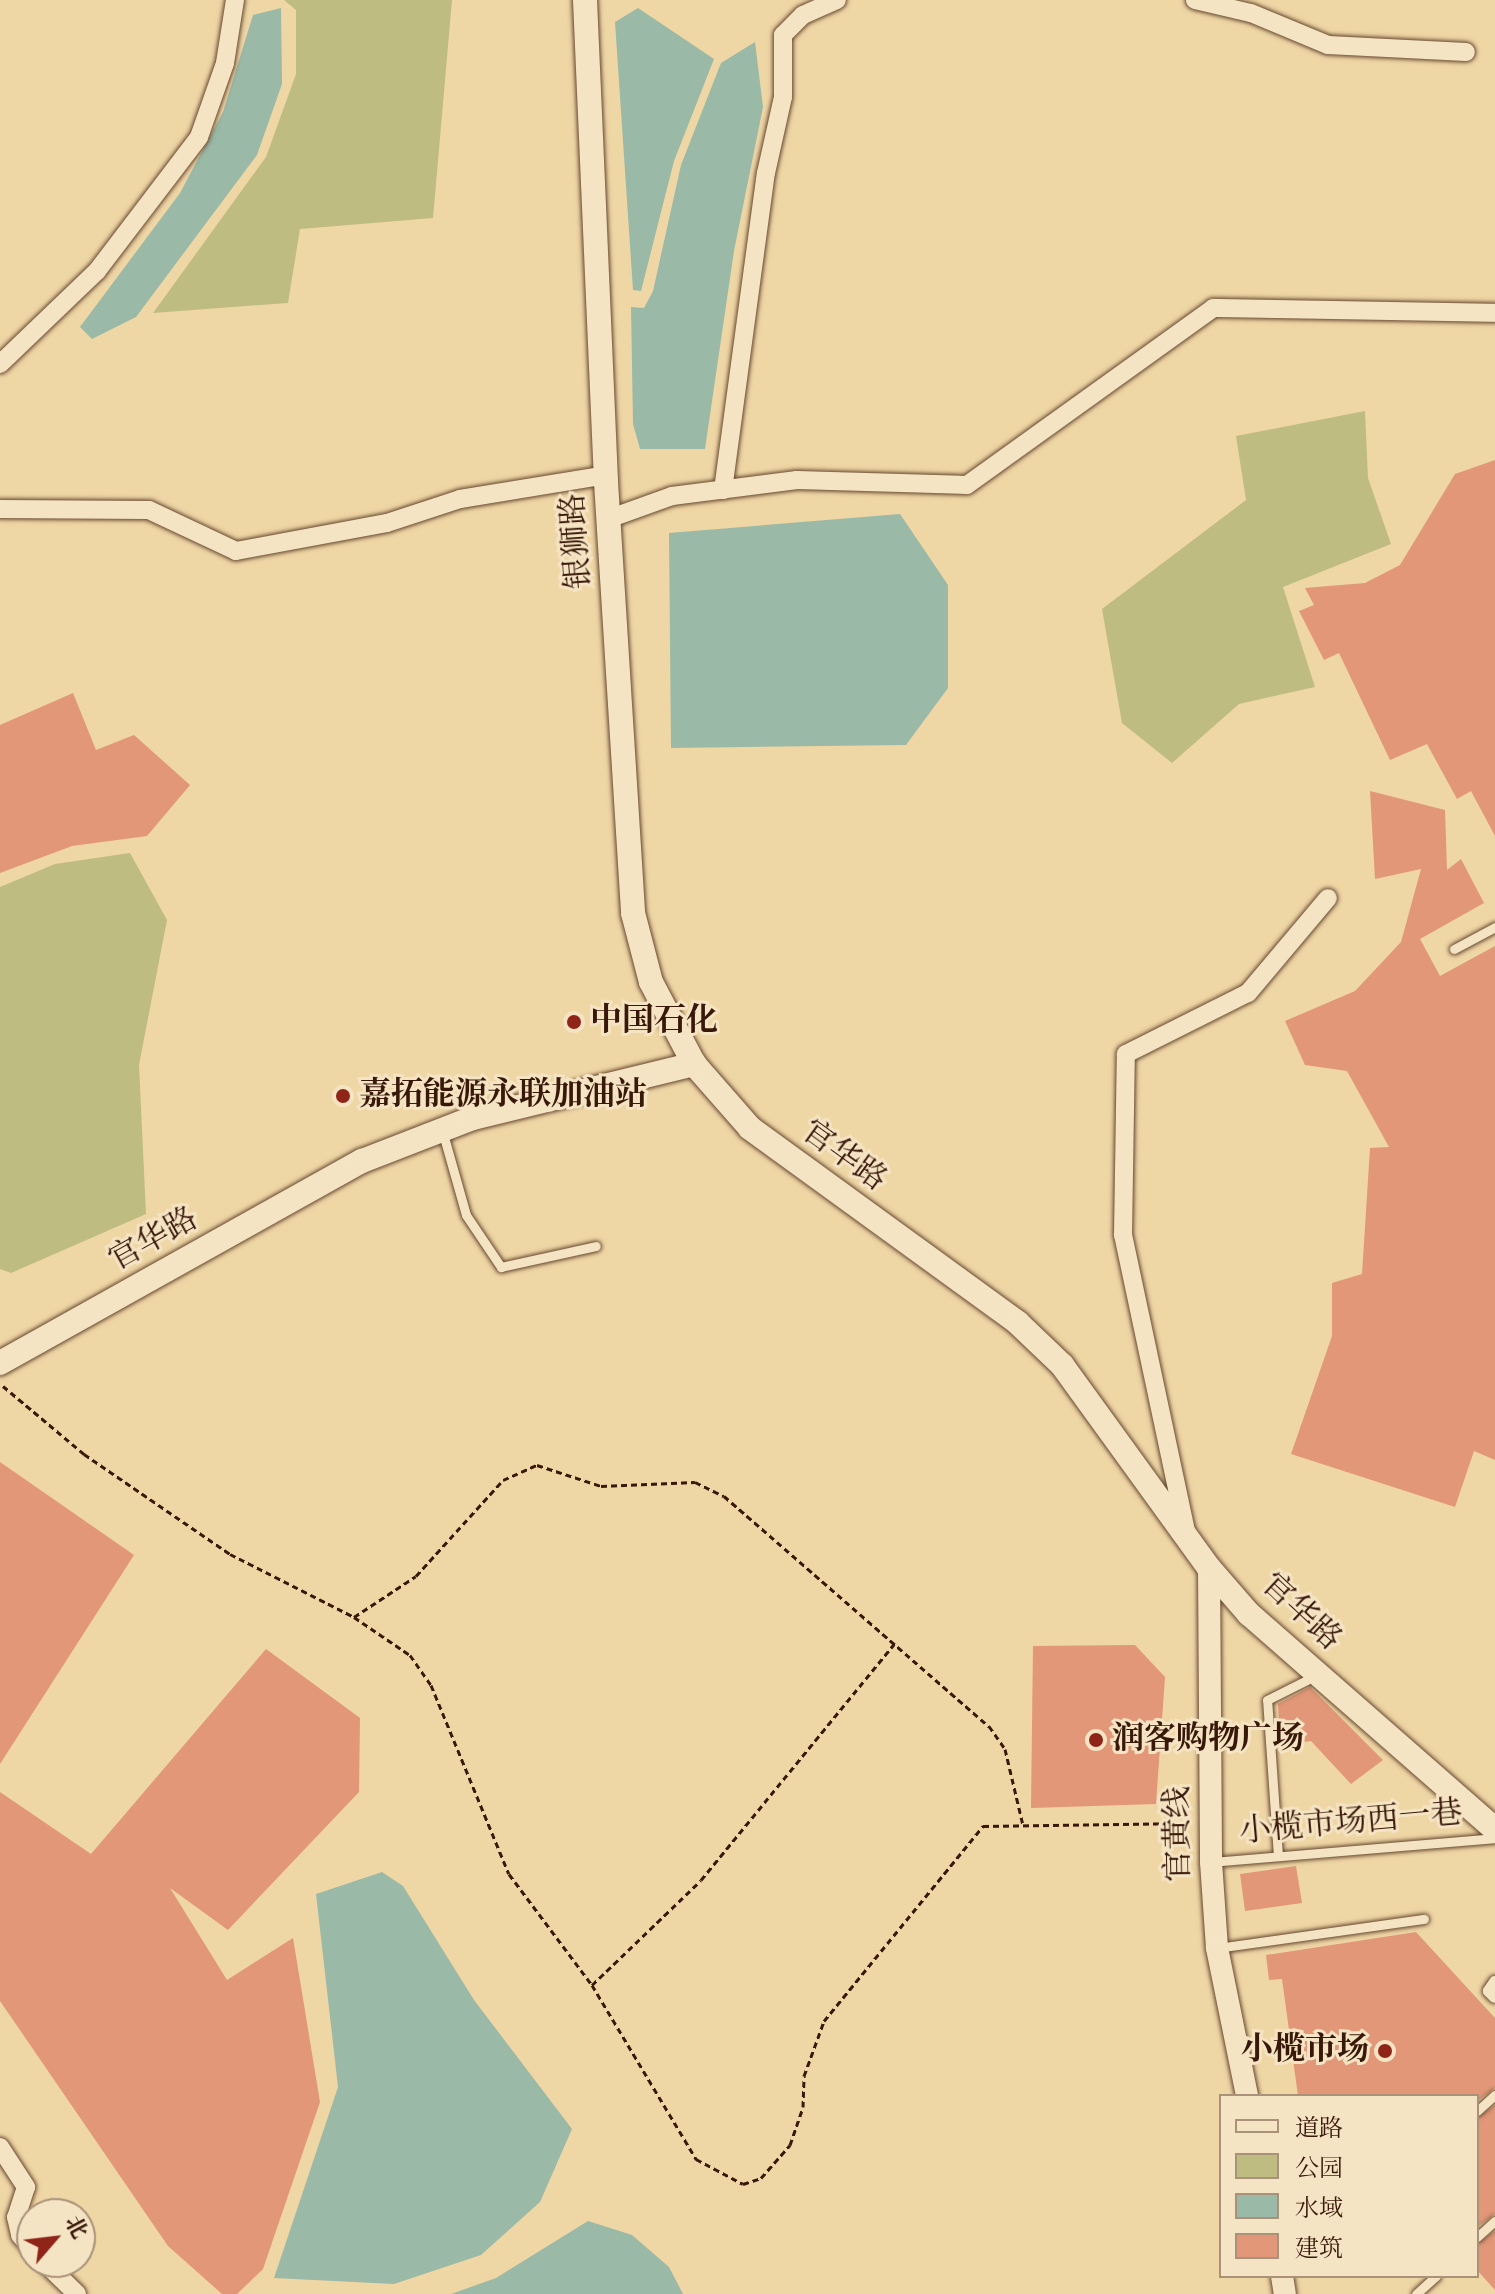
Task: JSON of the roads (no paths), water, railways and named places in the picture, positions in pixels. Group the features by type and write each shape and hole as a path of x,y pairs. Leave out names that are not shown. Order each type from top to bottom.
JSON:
{"main road":[{"name":"银狮路","path":"585,0 608,519 633,913 651,982 694,1064"},
{"name":"官华路","path":"0,1363 362,1161 442,1130 694,1064 750,1128 1040,1344 1062,1365 1186,1531 1209,1568 1249,1614 1495,1829"}],"street":[{"path":"0,364 97,271 199,137 225,63 235,0"},
{"path":"723,490 766,173 783,97 783,35 803,15 837,0"},
{"path":"1195,0 1251,13 1328,45 1466,52"},
{"path":"608,519 672,496 797,480 967,485 1213,308 1495,313"},
{"path":"0,509 149,510 236,551 387,523 460,499 606,475"},
{"path":"1186,1531 1123,1235 1126,1054 1248,993 1328,898"},
{"name":"官黄线","path":"1209,1568 1210,1822 1217,1948 1247,2094"},
{"path":"1495,1982 1489,1991 1495,1997"},
{"path":"0,2147 26,2187 22,2198"},
{"path":"60,2278 77,2294"}],"lane":[{"path":"1454,949 1495,927"},
{"path":"442,1130 466,1215 501,1267 596,1246"},
{"path":"1278,1856 1267,1700 1318,1674"},
{"name":"小榄市场西一巷","path":"1211,1862 1495,1838"},
{"path":"1217,1948 1424,1919"},
{"path":"1479,2109 1495,2095"},
{"path":"1479,2235 1495,2221"},
{"path":"1416,2294 1434,2278"}],"water":[{"path":"281,8 282,84 257,155 136,317 92,339 80,327 180,193 223,112 253,15"},
{"path":"638,8 714,59 674,161 641,291 633,290 615,22"},
{"path":"755,42 763,107 734,251 705,449 640,449 633,424 631,307 644,308 653,291 681,165 721,63"},
{"path":"900,514 948,585 948,688 906,745 671,748 669,533"},
{"path":"382,1872 403,1886 474,2000 572,2129 540,2202 481,2255 394,2284 274,2278 338,2087 316,1894"},
{"path":"588,2221 632,2235 669,2267 683,2294 451,2294 496,2278"}],"place":[{"name":"中国石化","path":"574,1022"},
{"name":"嘉拓能源永联加油站","path":"343,1096"},
{"name":"润客购物广场","path":"1096,1740"},
{"name":"小榄市场","path":"1385,2051"}]}
